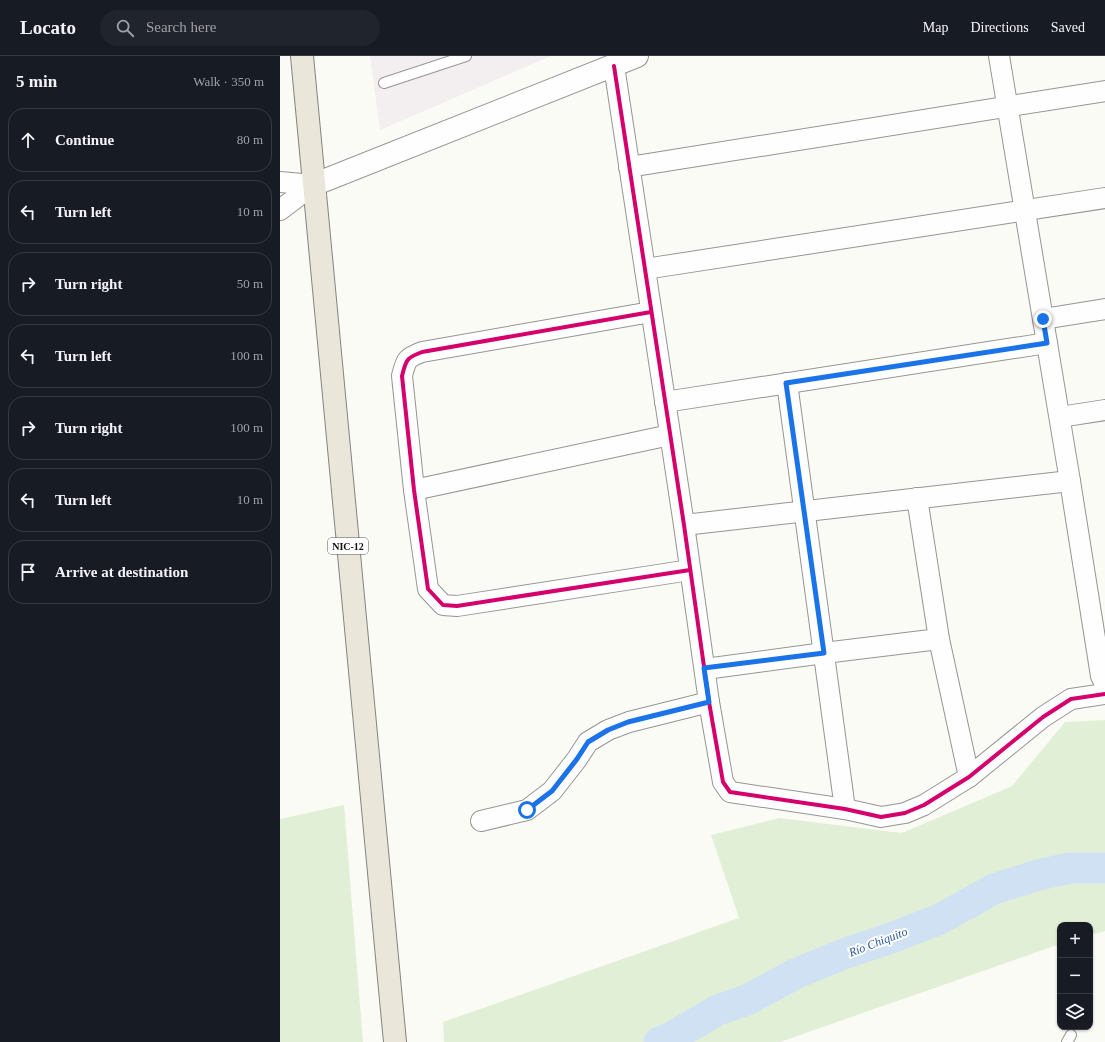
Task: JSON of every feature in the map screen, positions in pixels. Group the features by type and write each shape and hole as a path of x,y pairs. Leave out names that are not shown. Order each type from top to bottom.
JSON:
{"highway":[{"name":"NIC-12","path":"302,56 395,1039"}],"street":[{"path":"280,210 313,185 612,61 638,56"},
{"path":"999,56 1060,417 1101,676 1105,684"},
{"path":"612,61 684,525 709,702 723,782 730,792 845,809 881,816 905,813 924,805 969,777 1043,717 1071,699 1105,694"},
{"path":"629,167 1105,91"},
{"path":"280,182 313,185"},
{"path":"645,269 1105,198"},
{"path":"1043,319 1105,309"},
{"path":"651,312 422,352 412,356 405,363 402,376 414,490 428,589 443,605 457,606 690,570"},
{"path":"665,402 1047,343"},
{"path":"786,383 845,809"},
{"path":"1060,417 1105,410"},
{"path":"414,490 670,435"},
{"path":"684,525 1070,481"},
{"path":"917,498 940,639 969,777"},
{"path":"704,668 940,639"},
{"path":"481,822 527,810 552,791 577,759 588,742 608,730 628,722 709,702"}],"lane":[{"path":"384,82 466,56"}],"shaded area":[{"path":"370,56 551,56 380,130"}],"green space":[{"path":"1105,720 1105,931 1093,934 1093,922 1057,922 1057,945 780,1042 444,1042 443,1022 739,918 711,835 779,818 902,833 1012,786 1065,722"},
{"path":"344,805 363,1042 280,1042 280,819"}],"waterway":[{"name":"Río Chiquito","path":"659,1042 668,1039 718,1010 747,1000 795,974 846,953 894,937 940,919 994,889 1038,875 1070,868 1105,868"}],"cycle path":[{"path":"614,66 684,525 709,702 723,782 730,792 845,809 881,817 905,813 924,805 969,777 1043,717 1071,699 1105,694"},
{"path":"651,312 422,352 408,360 402,376 414,490 428,589 443,605 457,606 690,570"}],"route":[{"path":"527,810 552,791 577,759 588,742 608,730 628,722 709,702 704,668 824,653 786,383 1047,343 1043,319"}]}
